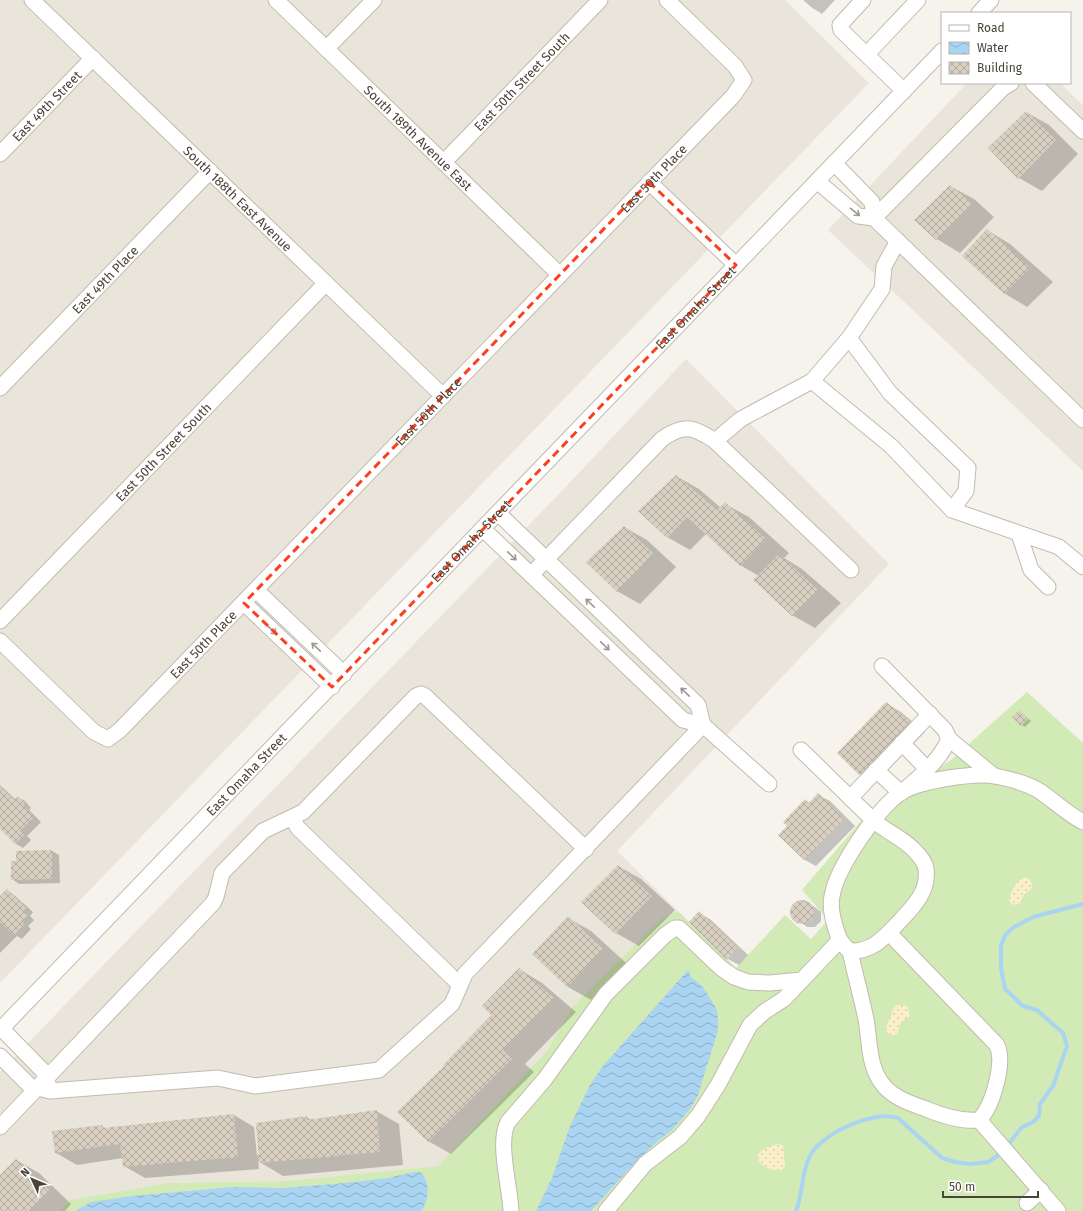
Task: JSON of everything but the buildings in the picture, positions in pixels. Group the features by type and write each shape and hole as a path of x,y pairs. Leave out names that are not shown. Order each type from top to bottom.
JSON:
{"street":[{"name":"South 188th East Avenue","path":"32,0 443,396"},
{"name":"South 189th Avenue East","path":"276,0 560,275"},
{"path":"326,49 374,0"},
{"name":"East 50th Street South","path":"444,162 600,0"},
{"name":"East 50th Place","path":"0,641 94,732 108,739 120,730 733,96 744,80 735,66 667,0"},
{"path":"863,0 840,25 841,30 904,91"},
{"path":"866,54 918,0"},
{"path":"980,12 991,0"},
{"name":"East Omaha Street","path":"1,1029 332,687 941,52"},
{"name":"East 49th Street","path":"0,154 93,58"},
{"path":"874,218 1004,87 1009,84"},
{"path":"1034,84 1083,131"},
{"path":"834,163 872,202 874,218"},
{"name":"East 49th Place","path":"0,388 210,170"},
{"path":"817,181 858,216 874,218 1083,420"},
{"path":"649,182 736,265"},
{"path":"838,198 853,183"},
{"path":"715,441 741,419 812,381 849,338 882,289 884,266 898,241"},
{"name":"East 50th Street South","path":"0,621 326,283"},
{"path":"849,338 890,393 968,468 966,491 952,510"},
{"path":"812,381 891,446 952,510 1059,547 1083,567"},
{"path":"531,575 662,439 674,430 689,428 699,430 715,441 851,570"},
{"path":"498,513 545,560 698,705 703,725"},
{"path":"484,529 683,720 703,725 769,784"},
{"path":"1019,534 1031,570 1048,587"},
{"path":"256,590 344,674"},
{"path":"244,603 332,687"},
{"path":"882,666 945,730 949,739 994,776"},
{"path":"0,1127 45,1086 213,903 222,873 263,831 303,812 416,696 420,694 425,696 586,849"},
{"path":"851,798 930,714"},
{"path":"0,1056 30,1086 218,1078 255,1086 379,1070 452,1004 465,974 703,725"},
{"path":"949,739 945,749 927,769 874,821 847,861 838,878 832,896 832,914 839,941 850,951 866,1021 872,1058 878,1078 882,1085 887,1090 908,1102 944,1116 962,1120 979,1120 1058,1211"},
{"path":"902,743 927,769"},
{"path":"801,750 874,821 912,848 926,868 926,881 923,893 881,942 869,949 850,951"},
{"path":"876,770 901,793"},
{"path":"901,793 917,786 957,777 994,776 1032,787 1083,822"},
{"path":"292,818 298,828 460,985"},
{"path":"511,1211 504,1140 505,1127 541,1084 606,994 671,931 675,928 682,930 721,968 734,977 756,983 790,982 802,980"},
{"path":"889,933 997,1045 1000,1052 1001,1061 997,1078 987,1108 979,1120"},
{"path":"606,1211 644,1164 680,1136 698,1116 718,1086 750,1025 764,1012 784,999 839,941"},
{"path":"1,1029 43,1071 45,1086"},
{"path":"14,1070 29,1056"},
{"path":"1027,1203 1041,1190"}],"highlighted area":[{"path":"649,182 736,265 332,687 244,603"}],"shaded area":[{"path":"0,0 785,0 869,83 0,983"},
{"path":"966,84 1061,84 1083,105 1083,471 828,230"},
{"path":"686,359 889,564 617,851 678,911 661,919 573,1006 546,1052 438,1166 286,1181 167,1183 70,1200 60,1211 0,1211 0,1072 560,493"}],"green space":[{"path":"1027,692 1083,743 1083,1211 60,1211 70,1200 167,1183 286,1181 438,1166 546,1052 573,1006 661,919 678,911 736,968 785,915 811,939 828,920 802,890 860,822 952,759"}],"sand":[{"path":"1024,877 1028,878 1032,884 1032,888 1024,895 1020,903 1013,905 1009,901 1010,895 1016,884"},
{"path":"897,1005 904,1005 908,1007 910,1016 901,1022 897,1034 890,1036 886,1031 886,1028 892,1010"},
{"path":"777,1144 783,1145 785,1165 783,1169 779,1170 769,1169 760,1163 758,1156 764,1149"}],"water":[{"path":"688,970 691,977 703,987 710,998 717,1010 718,1020 718,1030 698,1095 690,1109 673,1129 652,1146 629,1169 591,1211 536,1211 552,1178 570,1126 590,1085 602,1067"},
{"path":"420,1172 424,1176 427,1185 428,1191 426,1202 421,1211 75,1211 91,1202 133,1196 233,1187 282,1188 335,1184 388,1178"}],"waterway":[{"path":"1008,1145 1021,1128 1033,1122 1039,1116 1040,1104 1053,1086 1067,1046 1063,1033 1037,1010 1023,1006 1005,989 1001,968 1001,945 1006,934 1014,927 1033,917 1083,904"},
{"path":"796,1211 800,1198 806,1164 814,1149 823,1141 848,1126 875,1117 888,1116 898,1118 942,1158 955,1162 970,1164 988,1162 1000,1154"}]}
